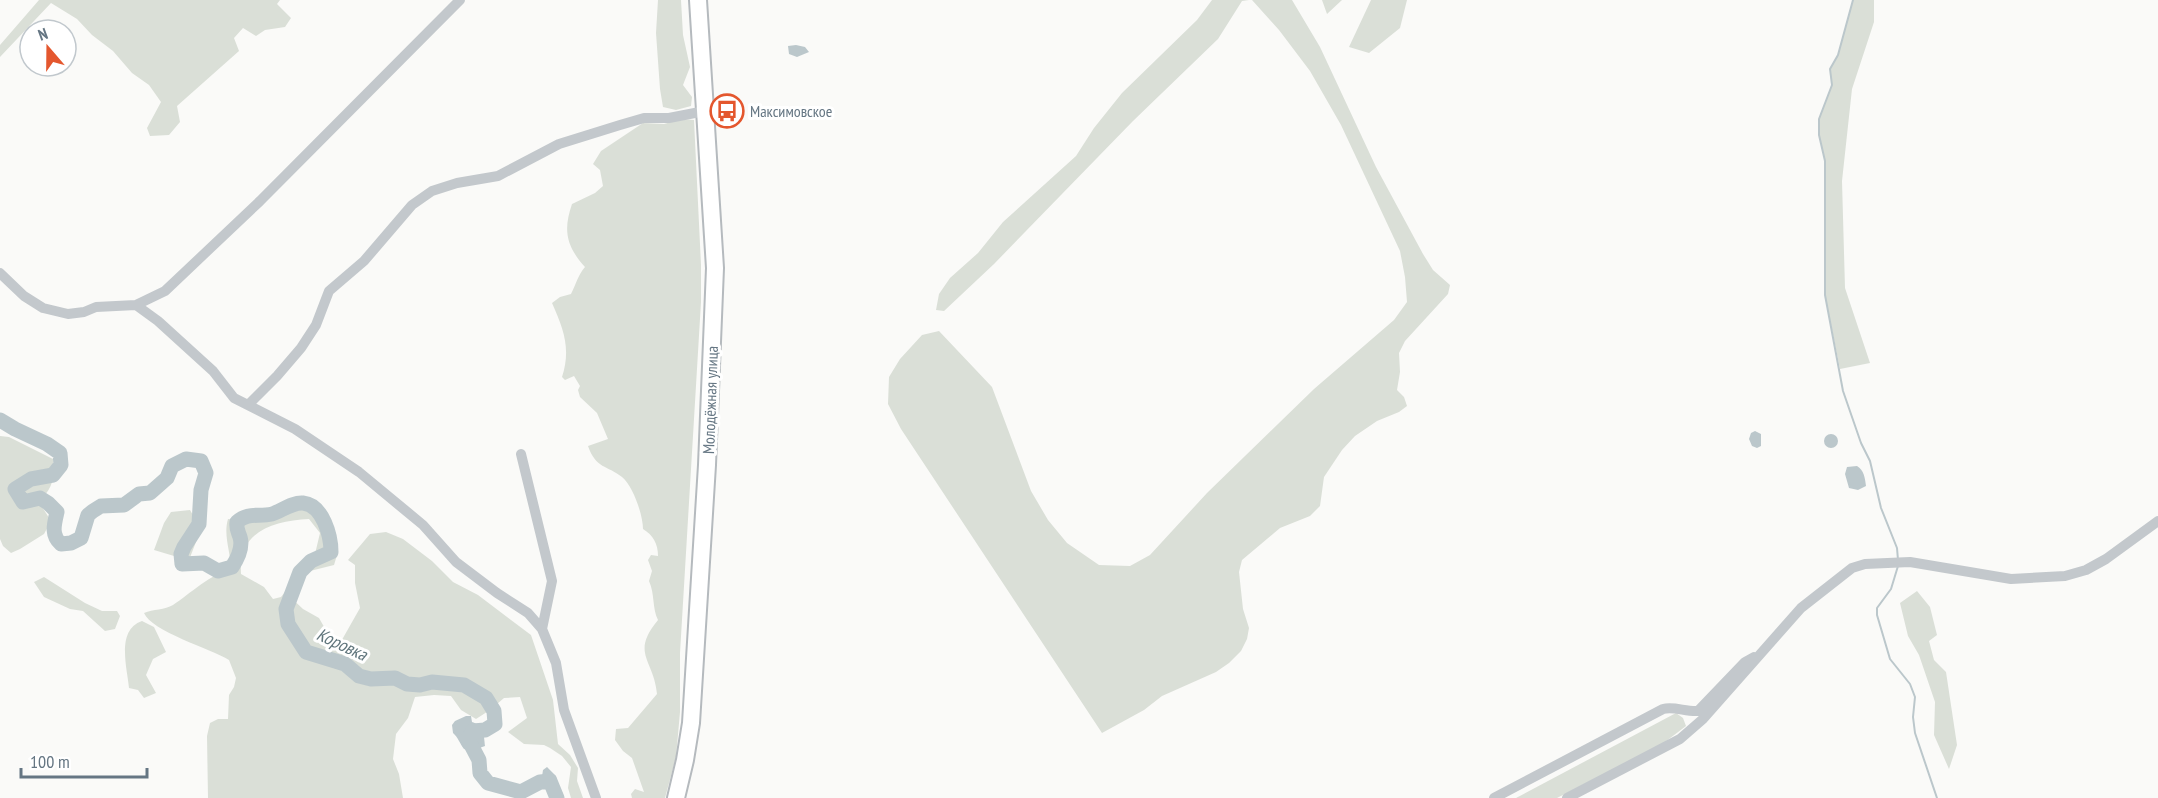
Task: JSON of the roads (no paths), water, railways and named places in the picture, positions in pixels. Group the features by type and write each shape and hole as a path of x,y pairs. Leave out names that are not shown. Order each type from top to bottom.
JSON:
{"main road":[{"name":"Молодёжная улица","path":"676,798 691,723 707,465 715,268 698,0"}],"street":[{"path":"0,273 24,296 43,308 68,314 84,312 96,307 136,305 165,291 260,201 460,0"},
{"path":"248,405 301,348 316,325 329,291 364,261 412,205 432,191 457,183 498,176 559,144 620,124 644,118 669,118 705,111"},
{"path":"136,305 158,321 213,371 234,398 295,429 359,472 423,525 456,562 528,613 542,629 556,663 564,710 596,798"},
{"path":"521,454 552,581 542,629"},
{"path":"1567,798 1680,739 1703,719 1801,608 1852,568 1865,564 1910,562 2011,579 2065,576 2086,570 2106,559 2158,520"},
{"path":"1494,798 1663,709 1671,707 1689,712 1698,711 1745,662 1763,652"}],"waterway":[{"path":"1853,0 1838,55 1830,69 1832,85 1819,119 1819,135 1825,161 1825,295 1843,391 1861,443 1870,461 1881,508 1897,548 1898,560"},
{"name":"Коровка","path":"0,420 60,453 61,465 53,475 31,479 15,489 23,502 40,498 57,512 54,525 55,533 61,544 71,543 81,538 88,515 93,511 101,506 124,505 139,494 150,493 167,478 172,466 186,459 201,461 206,473 201,490 199,524 181,554 182,564 204,563 218,571 232,567 241,545 237,528 237,522 241,519 272,514 295,504 303,503 316,509 324,522 331,552 311,561 300,572 286,609 288,624 306,652 345,664 359,676 371,679 395,678 407,684 420,685 432,682 464,685 486,698 494,711 495,724 485,730 473,731 468,739 479,760 480,773 488,783 521,792 540,782 550,781 557,798"},
{"path":"1898,566 1891,589 1877,608 1877,615 1890,659 1910,684 1915,697 1913,717 1915,733 1937,798"}],"place":[{"name":"Максимовское","path":"727,111"}]}
